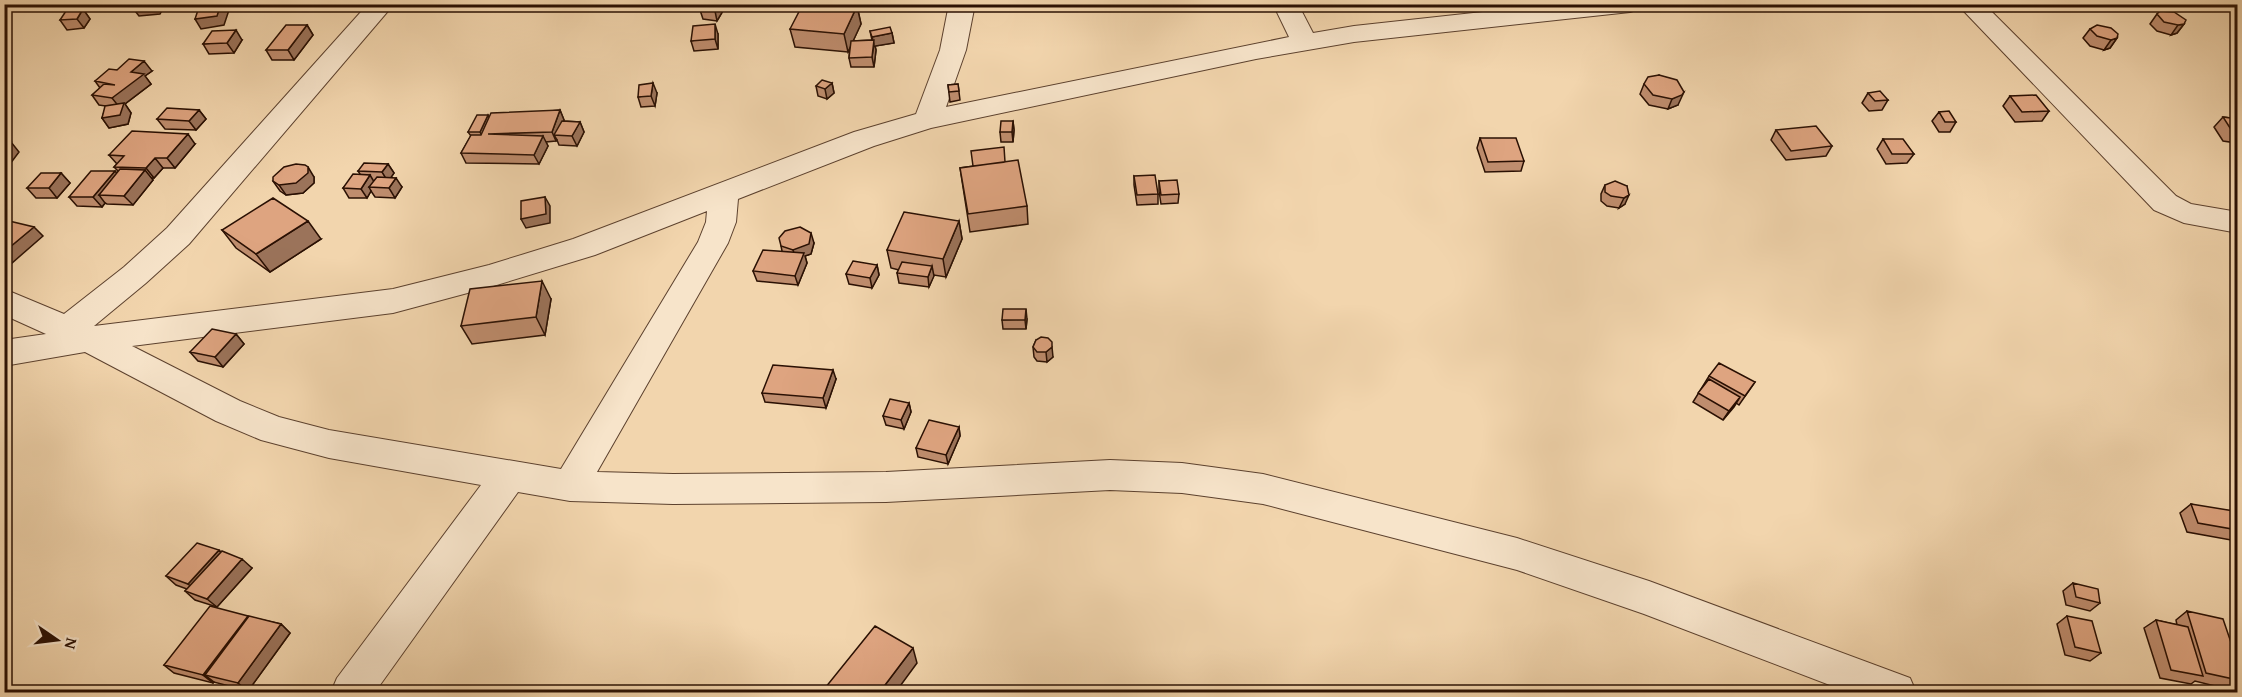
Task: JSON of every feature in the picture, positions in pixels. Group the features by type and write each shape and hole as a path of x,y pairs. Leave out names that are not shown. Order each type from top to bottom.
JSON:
{"street":[{"path":"78,334 135,275 178,236 382,4"},
{"path":"927,120 952,58 962,4"},
{"path":"1285,4 1305,43"},
{"path":"1969,4 2165,202 2184,213 2238,223"},
{"path":"4,353 78,334 393,301 490,276 584,247 864,139 927,120 1354,34 1617,5"},
{"path":"570,486 713,243 721,222 724,193"},
{"path":"4,301 78,334 228,411 273,430 329,444 570,486 673,489 886,487 1110,475 1182,478 1263,489 1517,554 1649,598 1896,693"},
{"path":"351,693 509,476"}],"building":[{"path":"133,4 152,4 132,7"},
{"path":"200,4 221,4 217,16 195,19"},
{"path":"703,4 718,4 715,11 700,10"},
{"path":"803,4 857,6 844,34 790,29"},
{"path":"83,9 77,19 60,20 66,11"},
{"path":"2160,11 2174,12 2186,20 2184,24 2178,25 2164,22 2157,14"},
{"path":"715,24 715,39 691,41 693,26"},
{"path":"286,25 307,25 288,50 266,50"},
{"path":"2097,25 2111,28 2118,34 2117,38 2111,40 2097,36 2090,29"},
{"path":"890,27 892,33 872,37 870,31"},
{"path":"236,30 227,43 203,44 212,31"},
{"path":"874,40 872,57 849,58 851,41"},
{"path":"129,59 144,61 131,72 144,74 112,98 92,95 104,84 115,85 95,81 109,69 117,70"},
{"path":"1659,75 1677,80 1684,92 1682,95 1672,99 1653,95 1644,84 1648,77"},
{"path":"822,80 832,83 825,89 816,86"},
{"path":"653,83 651,96 638,97 639,85"},
{"path":"958,84 959,91 949,92 948,85"},
{"path":"1880,91 1888,100 1875,101 1868,93"},
{"path":"2036,95 2049,111 2022,112 2010,96"},
{"path":"124,103 120,115 102,118 105,106"},
{"path":"167,108 199,110 189,121 157,119"},
{"path":"560,110 552,132 488,134 543,136 534,155 461,153 471,135 481,135 491,113"},
{"path":"1949,111 1956,122 1945,122 1939,112"},
{"path":"477,115 488,115 480,132 468,132"},
{"path":"2223,117 2238,119 2238,132 2232,131"},
{"path":"562,121 580,122 572,136 554,135"},
{"path":"1001,121 1013,121 1012,132 1000,132"},
{"path":"1816,126 1832,146 1791,151 1776,130"},
{"path":"132,131 188,134 167,158 155,158 146,168 114,167 124,156 109,155"},
{"path":"1480,138 1516,138 1524,161 1488,162"},
{"path":"1883,139 1903,139 1914,154 1892,154"},
{"path":"4,142 11,142 4,150"},
{"path":"1004,147 1005,162 973,166 971,151"},
{"path":"1018,160 1027,206 968,214 960,168"},
{"path":"364,163 388,164 382,172 358,171"},
{"path":"296,164 308,167 308,173 296,183 279,185 273,181 273,177 284,167"},
{"path":"120,169 145,170 124,196 99,195"},
{"path":"91,171 115,171 93,197 69,197"},
{"path":"41,173 61,173 49,188 27,188"},
{"path":"353,174 370,175 361,189 343,188"},
{"path":"1155,175 1158,194 1137,195 1134,176"},
{"path":"377,177 396,178 389,188 369,187"},
{"path":"1177,180 1179,194 1161,195 1159,181"},
{"path":"1615,181 1627,186 1629,195 1624,198 1611,196 1605,192 1605,185"},
{"path":"545,197 546,214 521,219 521,201"},
{"path":"273,198 308,221 256,254 222,230"},
{"path":"904,212 959,221 943,259 887,250"},
{"path":"4,221 34,227 4,252"},
{"path":"800,227 811,233 809,244 793,250 781,246 779,238 785,231"},
{"path":"763,250 804,253 795,276 753,271"},
{"path":"853,261 877,265 870,278 846,274"},
{"path":"902,262 932,266 928,277 897,273"},
{"path":"542,281 536,317 461,326 470,289"},
{"path":"1003,309 1026,309 1025,320 1002,320"},
{"path":"212,329 236,334 215,357 190,352"},
{"path":"1041,337 1048,338 1052,342 1052,347 1046,352 1037,352 1033,347 1036,340"},
{"path":"1719,363 1755,382 1745,396 1709,376"},
{"path":"773,365 833,370 823,398 762,393"},
{"path":"1709,379 1740,397 1729,411 1698,393"},
{"path":"890,399 909,403 901,420 883,416"},
{"path":"929,420 959,427 946,455 916,448"},
{"path":"2191,504 2234,511 2238,519 2238,530 2198,523"},
{"path":"197,543 219,550 188,584 166,576"},
{"path":"222,551 242,559 207,599 185,591"},
{"path":"2073,583 2098,589 2100,603 2076,597"},
{"path":"210,606 248,616 203,675 164,665"},
{"path":"2187,611 2223,619 2238,663 2238,680 2206,673"},
{"path":"249,616 281,624 238,683 205,675"},
{"path":"2067,616 2092,621 2101,653 2075,647"},
{"path":"2156,620 2188,627 2203,676 2171,670"},
{"path":"875,626 913,648 879,693 821,693"}]}
